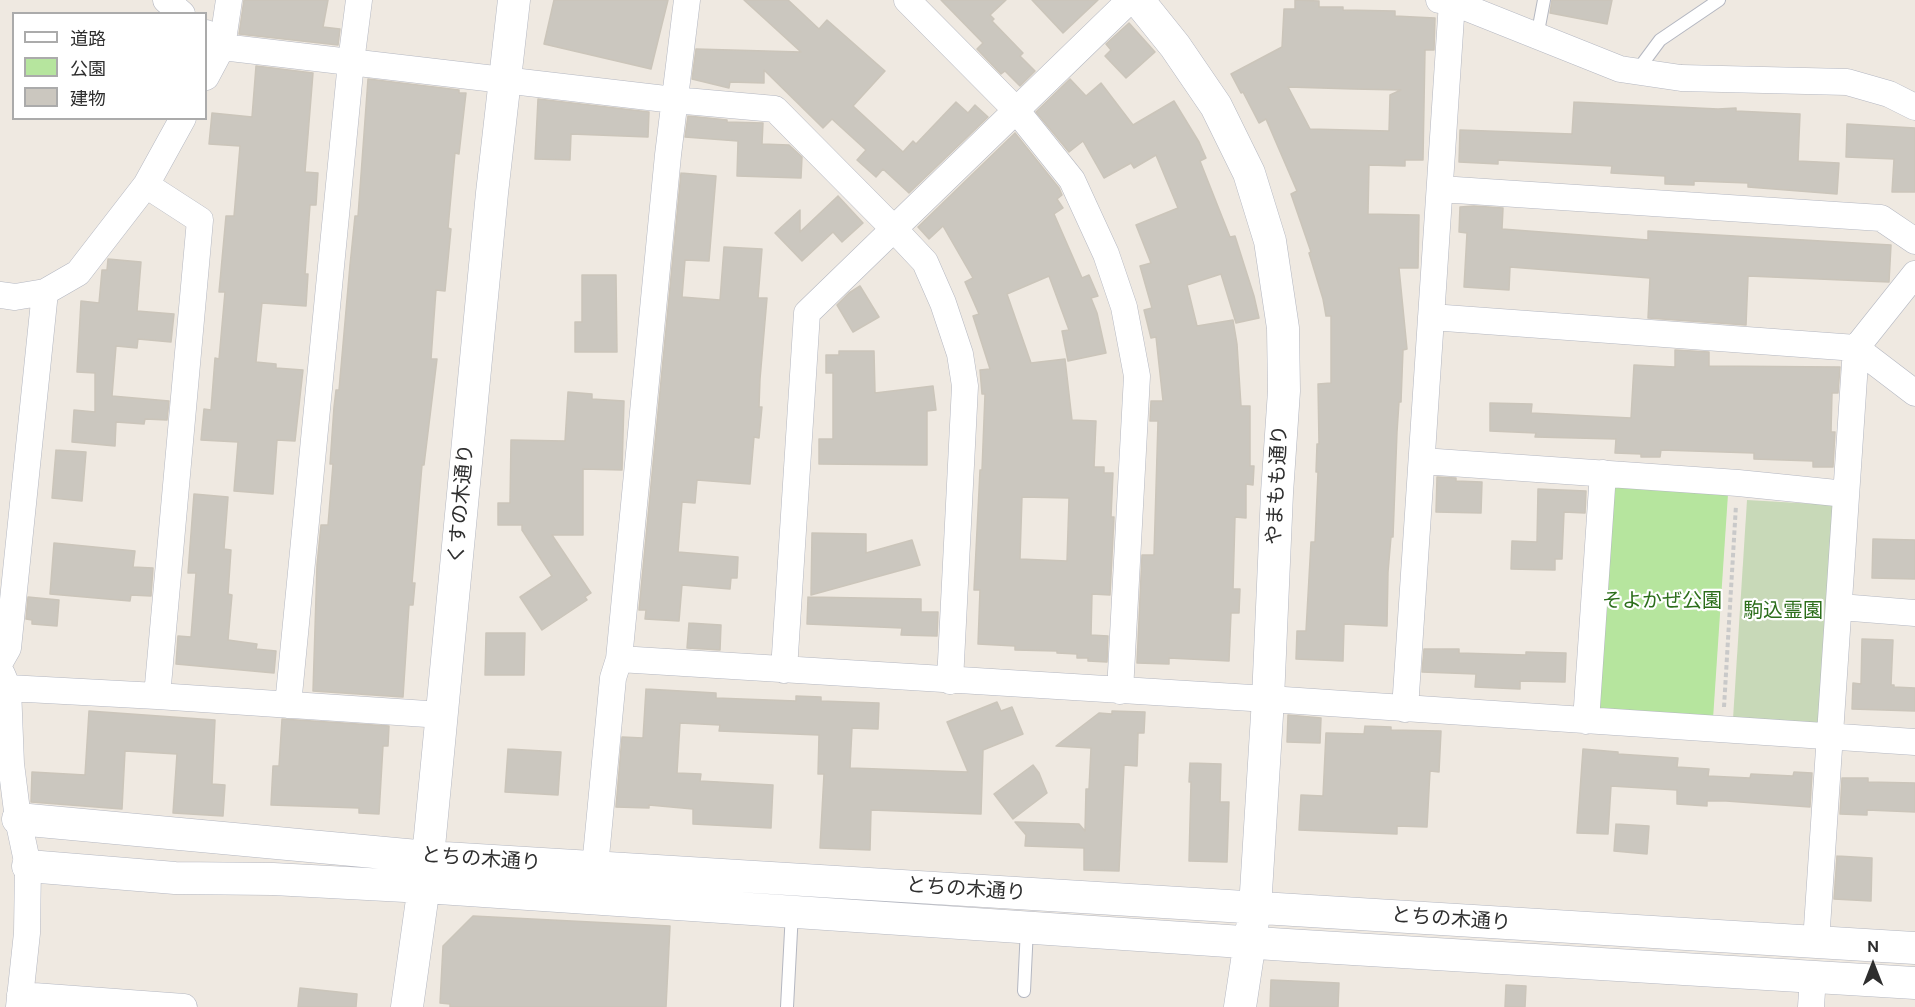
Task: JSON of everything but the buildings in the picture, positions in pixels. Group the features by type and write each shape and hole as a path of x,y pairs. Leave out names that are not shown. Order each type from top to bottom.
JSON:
{"street":[{"path":"166,0 180,12"},
{"path":"207,72 214,40 229,0"},
{"path":"288,705 359,0"},
{"name":"くすの木通り","path":"407,1007 426,872 492,193 514,0"},
{"path":"595,867 613,678 619,659 674,100 687,0"},
{"path":"907,0 1016,110 1072,180 1106,254 1124,307 1137,376 1120,691"},
{"path":"784,670 807,313 1130,0"},
{"name":"やまもも通り","path":"1138,0 1175,46 1216,106 1250,173 1270,241 1283,328 1284,391 1255,908 1240,1007"},
{"path":"1405,709 1440,189 1448,1 1620,69 1681,78 1847,82 1889,94 1915,107"},
{"path":"214,40 351,62 775,110 925,262 943,303 960,354 965,386 950,681"},
{"path":"0,295 15,297 45,292 78,273 146,185 182,120"},
{"path":"146,185 200,220 157,696"},
{"path":"1440,189 1881,218 1915,242"},
{"path":"1816,942 1856,348 1915,274"},
{"path":"0,662 8,648 45,292"},
{"path":"1431,317 1856,348 1915,393"},
{"path":"1422,461 1738,483 1846,494"},
{"path":"1586,722 1603,473"},
{"path":"1840,607 1915,613"},
{"path":"619,659 1915,742"},
{"path":"184,1007 20,1001 27,933 28,866 10,764 4,680 157,696 442,716"},
{"name":"とちの木通り","path":"18,819 426,872 792,911 1250,942 1812,992 1915,982"},
{"name":"とちの木通り","path":"28,866 176,878 273,879 595,867 1915,948"}],"lane":[{"path":"1537,37 1544,0"},
{"path":"1637,71 1660,40 1719,0"},
{"path":"787,1007 792,911"},
{"path":"1024,991 1027,927"}],"path":[{"path":"1723,729 1738,483"}],"green space":[{"name":"そよかぜ公園","path":"1612,487 1728,494 1713,719 1597,711"},
{"name":"駒込霊園","path":"1747,500 1833,505 1819,725 1733,719"}]}
